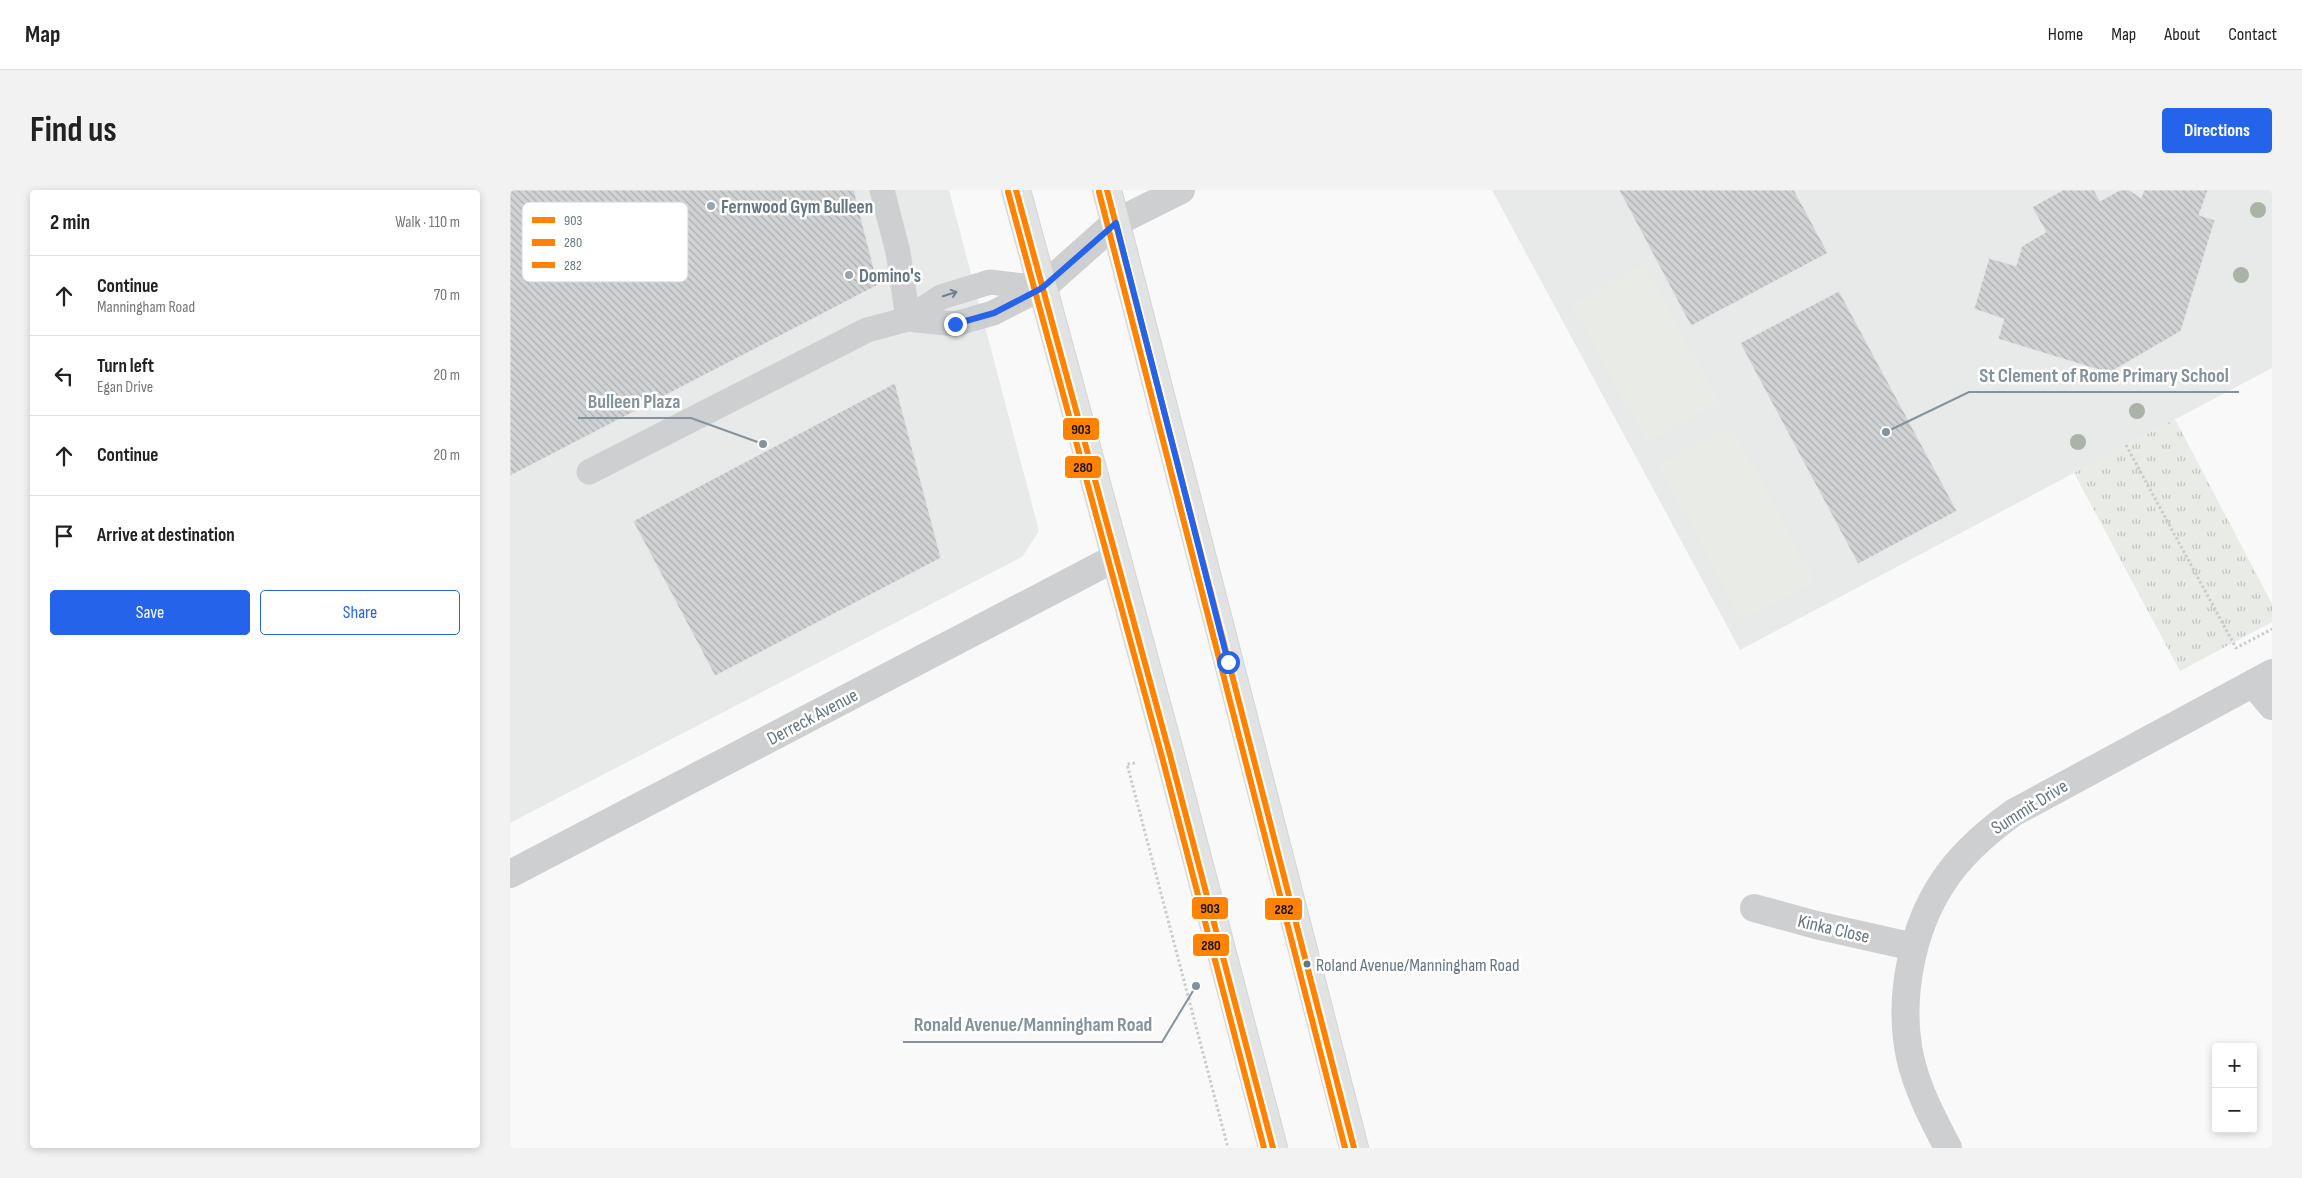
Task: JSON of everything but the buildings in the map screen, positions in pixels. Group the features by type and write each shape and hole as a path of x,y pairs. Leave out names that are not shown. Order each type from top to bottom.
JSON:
{"main road":[{"path":"1016,190 1170,755 1273,1148"},
{"path":"1107,190 1354,1148"}],"street":[{"path":"1042,288 1116,223 1181,190"},
{"name":"Derreck Avenue","path":"510,874 1115,558"},
{"path":"2262,678 2272,706"},
{"name":"Summit Drive","path":"1948,1148 1917,1081 1910,1056 1907,995 1914,947 1927,912 1943,882 1987,832 2012,812 2262,678"},
{"name":"Kinka Close","path":"1754,908 1816,925 1914,947"}],"lane":[{"path":"882,190 898,252 908,320"},
{"path":"589,472 867,330 908,320 955,324 994,313 1042,288"}],"path":[{"path":"2126,445 2236,648 2272,629"}],"shaded area":[{"path":"510,190 949,190 1039,531 1022,557 510,823"},
{"path":"1492,190 2272,190 2272,368 1740,650"}],"green space":[{"path":"1644,264 1720,402 1647,443 1571,304"},
{"path":"2175,419 2272,604 2272,622 2180,671 2074,473"},
{"path":"1731,425 1816,581 1742,621 1658,465"}],"transit line":[{"name":"903","path":"1016,190 1170,755 1273,1148"},
{"name":"903","path":"1107,190 1354,1148"},
{"name":"280","path":"1008,192 1162,757 1264,1148"},
{"name":"282","path":"1099,192 1345,1148"}],"place":[{"name":"Fernwood Gym Bulleen","path":"711,206"},
{"name":"Domino's","path":"849,275"},
{"name":"St Clement of Rome Primary School","path":"1886,432"},
{"name":"Bulleen Plaza","path":"763,444"},
{"name":"Roland Avenue/Manningham Road","path":"1307,964"},
{"name":"Ronald Avenue/Manningham Road","path":"1196,986"}],"route":[{"path":"955,324 994,313 1042,288 1116,223 1228,662"}]}
